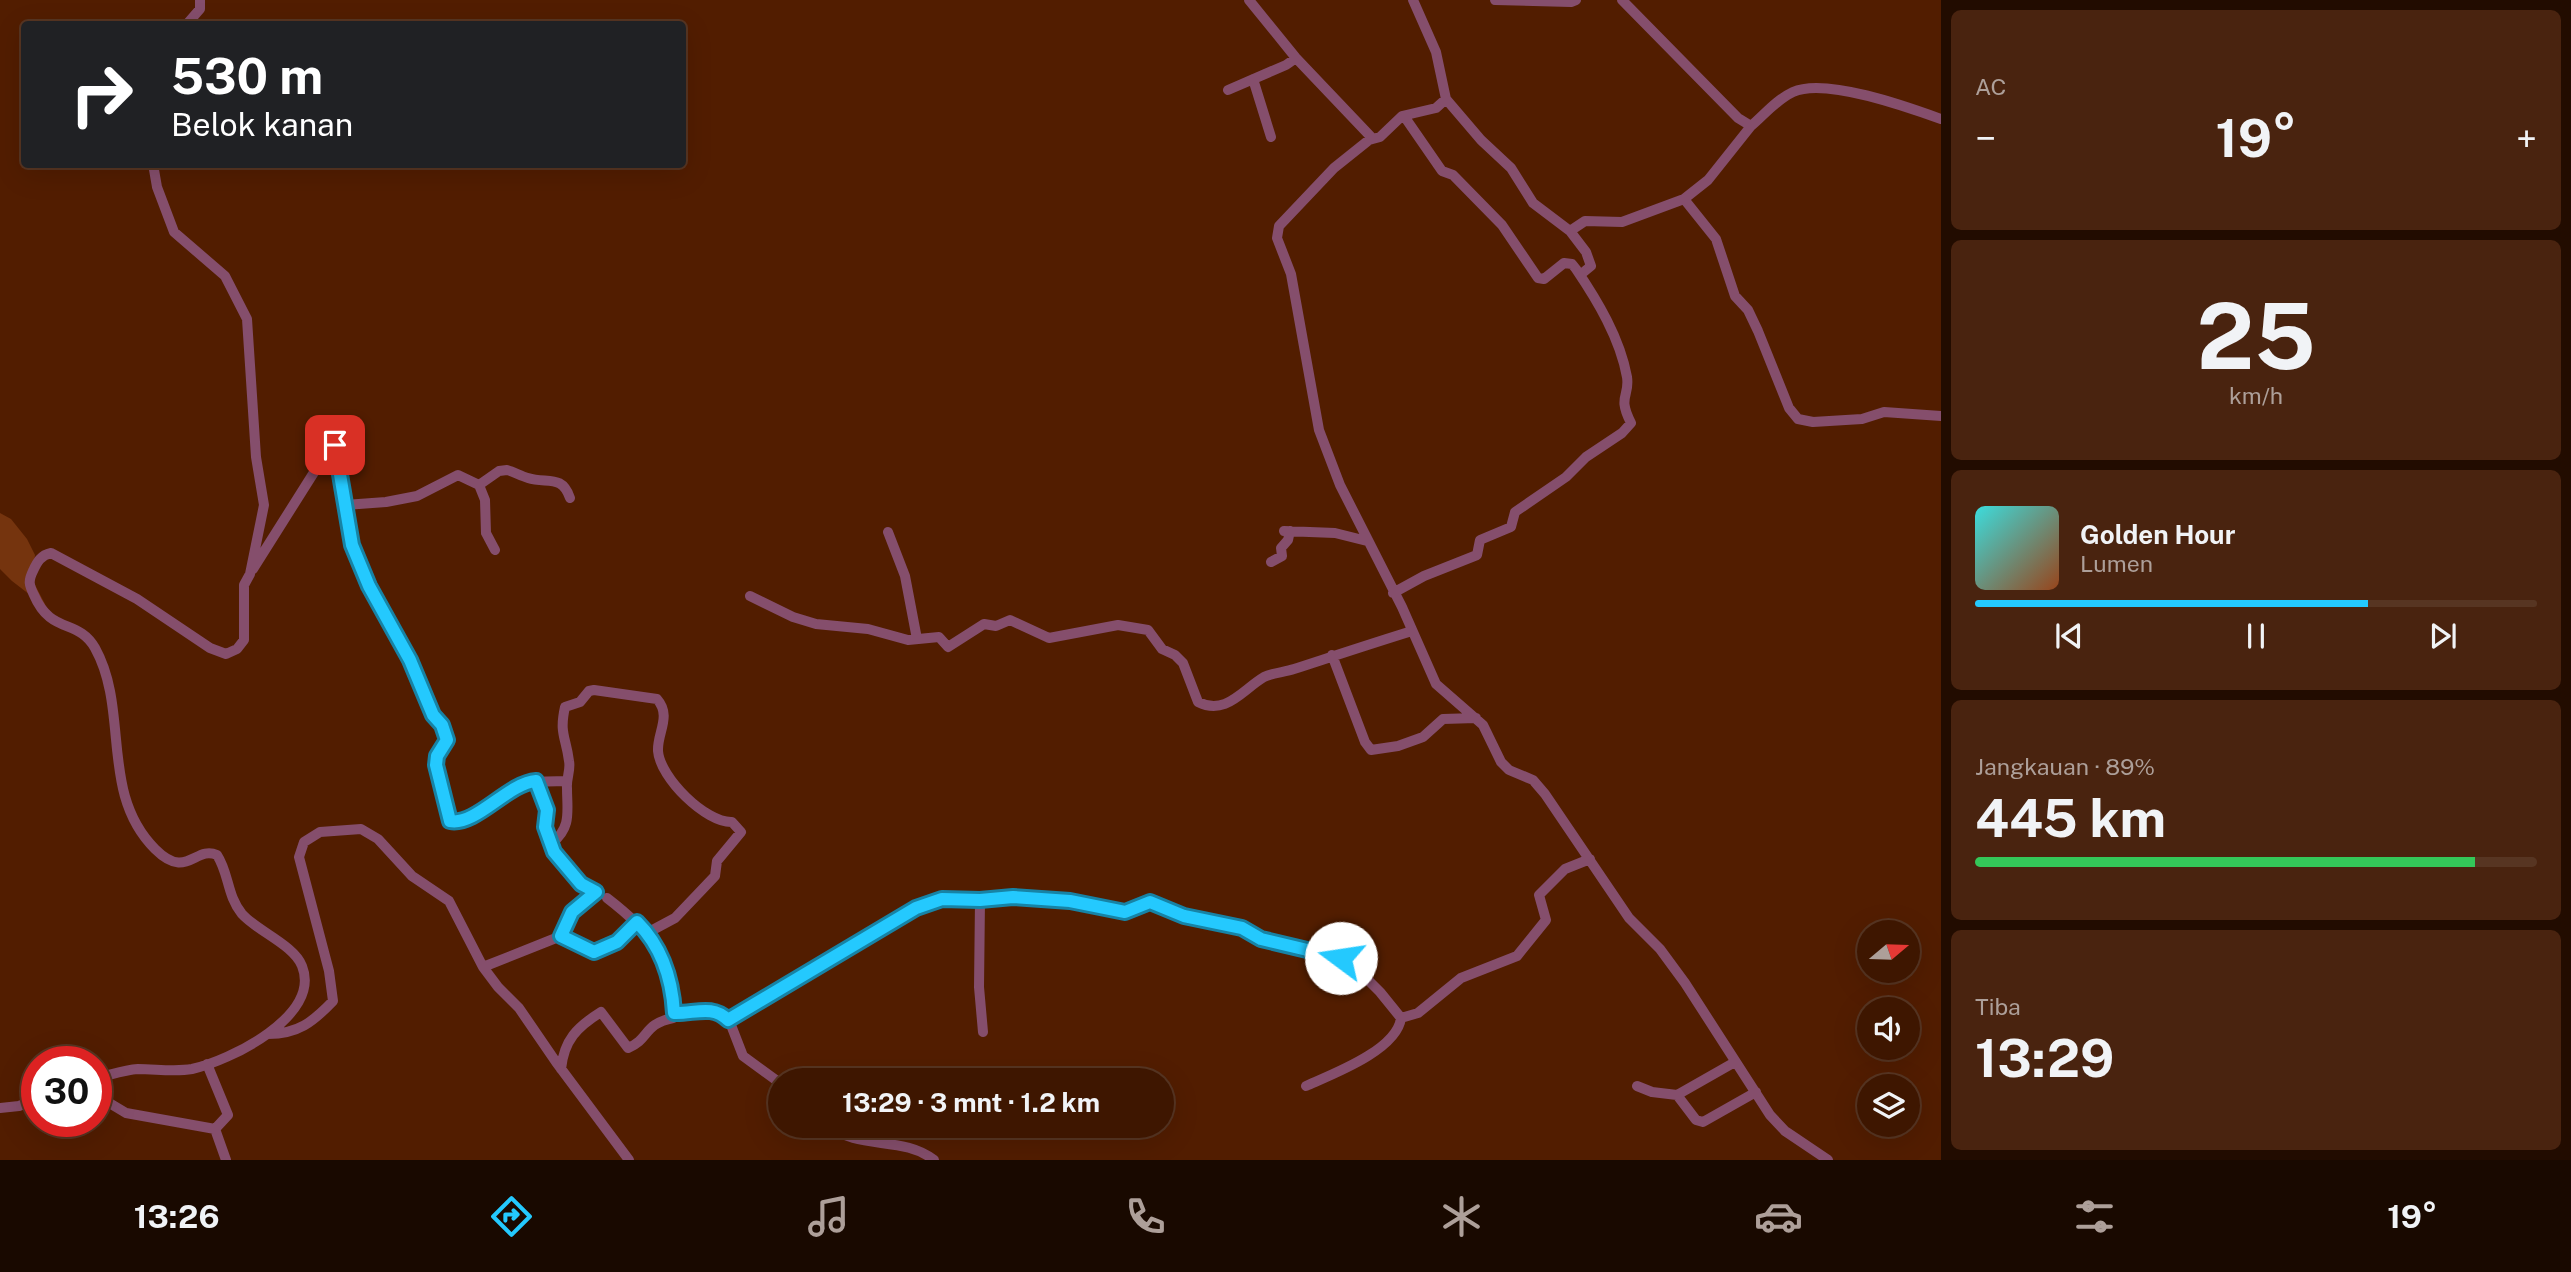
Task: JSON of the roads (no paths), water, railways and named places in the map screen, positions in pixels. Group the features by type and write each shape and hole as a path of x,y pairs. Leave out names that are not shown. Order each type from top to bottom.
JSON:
{"street":[{"path":"190,21 200,9 200,0"},
{"path":"1249,0 1296,58 1373,139"},
{"path":"1413,0 1436,52 1446,99 1454,105 1480,140 1511,167 1533,203 1570,231 1591,262 1590,267 1580,275"},
{"path":"1495,0 1576,0"},
{"path":"1622,0 1738,118 1751,126"},
{"path":"1228,90 1296,58"},
{"path":"1253,79 1271,136"},
{"path":"1570,231 1585,221 1622,222 1684,199 1708,180 1751,126 1777,102 1795,91 1817,88 1877,98 1941,119"},
{"path":"1446,99 1436,108 1404,116 1381,137 1373,139 1334,168 1279,226 1277,238 1291,274 1319,430 1340,485 1436,684 1483,725 1501,762 1509,770 1533,780 1574,833 1629,918 1660,949 1685,983 1735,1062 1785,1131 1828,1160"},
{"path":"1393,593 1424,576 1477,555 1480,540 1511,527 1517,511 1566,477 1586,457 1631,425 1624,406 1628,380 1623,363 1603,313 1572,264 1564,263 1540,280 1500,222 1453,175 1442,171 1404,116"},
{"path":"154,168 157,187 174,232 225,276 239,298 247,319 256,457 264,505 250,574"},
{"path":"1684,199 1716,239 1735,296 1748,310 1789,408 1798,419 1817,422 1862,419 1884,412 1941,416"},
{"path":"112,1074 130,1070 187,1070 224,1058 290,1017 301,999 302,967 293,954 244,916 235,905 217,855 209,853 181,864 171,862 153,847 128,808 117,763 116,731 101,660 88,638 50,620 41,612 29,580 44,555 51,553 137,599 210,648 226,654 237,649 244,640 244,585 331,445 335,445 338,451 348,536 365,575 410,660 433,715 445,732 447,740 437,756 436,765 450,821 454,822 476,813 518,786 536,781 567,781"},
{"path":"479,485 499,471 507,470 529,479 559,481 570,498"},
{"path":"345,505 386,502 417,496 458,475 479,485 486,506 486,533 495,550"},
{"path":"1272,562 1282,556 1280,548 1289,541 1287,531 1335,533 1367,541"},
{"path":"888,532 905,576 917,639"},
{"path":"750,596 803,621 868,629 903,639 941,637 948,647 984,624 996,626 1010,620 1049,638 1118,625 1149,630 1162,649 1175,655 1183,663 1198,702 1215,707 1238,698 1267,676 1412,631"},
{"path":"1332,655 1365,742 1371,750 1398,746 1423,737 1443,719 1476,718"},
{"path":"552,844 564,832 569,817 567,781 570,764 561,726 567,705 580,702 591,690 652,698 661,704 663,710 658,753 674,786 718,821 732,822 741,832 717,862 715,876 675,918 648,933"},
{"path":"483,967 561,936 572,912 596,892 581,884 554,852 545,827 547,810 536,781"},
{"path":"266,1034 279,1034 313,1022 332,1001 329,971 299,857 304,842 320,832 361,830 379,839 412,876 449,901 483,967 519,1008 629,1160"},
{"path":"1401,1018 1418,1013 1461,978 1517,956 1546,920 1539,895 1565,869 1590,859"},
{"path":"728,1020 924,903 942,899 1013,897 1054,899 1120,912 1150,902 1184,916 1240,927 1261,939 1350,962 1380,992 1401,1018 1399,1030 1375,1051 1307,1086"},
{"path":"561,1069 562,1053 573,1032 601,1012 628,1048 657,1021 670,1020 674,1013 668,970 648,933 607,898"},
{"path":"980,900 979,987 983,1032"},
{"path":"561,936 594,952 617,942 637,922"},
{"path":"674,1013 706,1010 719,1013 728,1020 743,1056 768,1074"},
{"path":"1637,1086 1651,1092 1677,1094 1735,1062"},
{"path":"207,1064 228,1115 215,1129"},
{"path":"1677,1094 1696,1120 1703,1122 1756,1092"},
{"path":"112,1104 126,1113 215,1129"},
{"path":"0,1108 21,1105"},
{"path":"215,1129 226,1160"},
{"path":"857,1138 906,1146 934,1160"}]}
